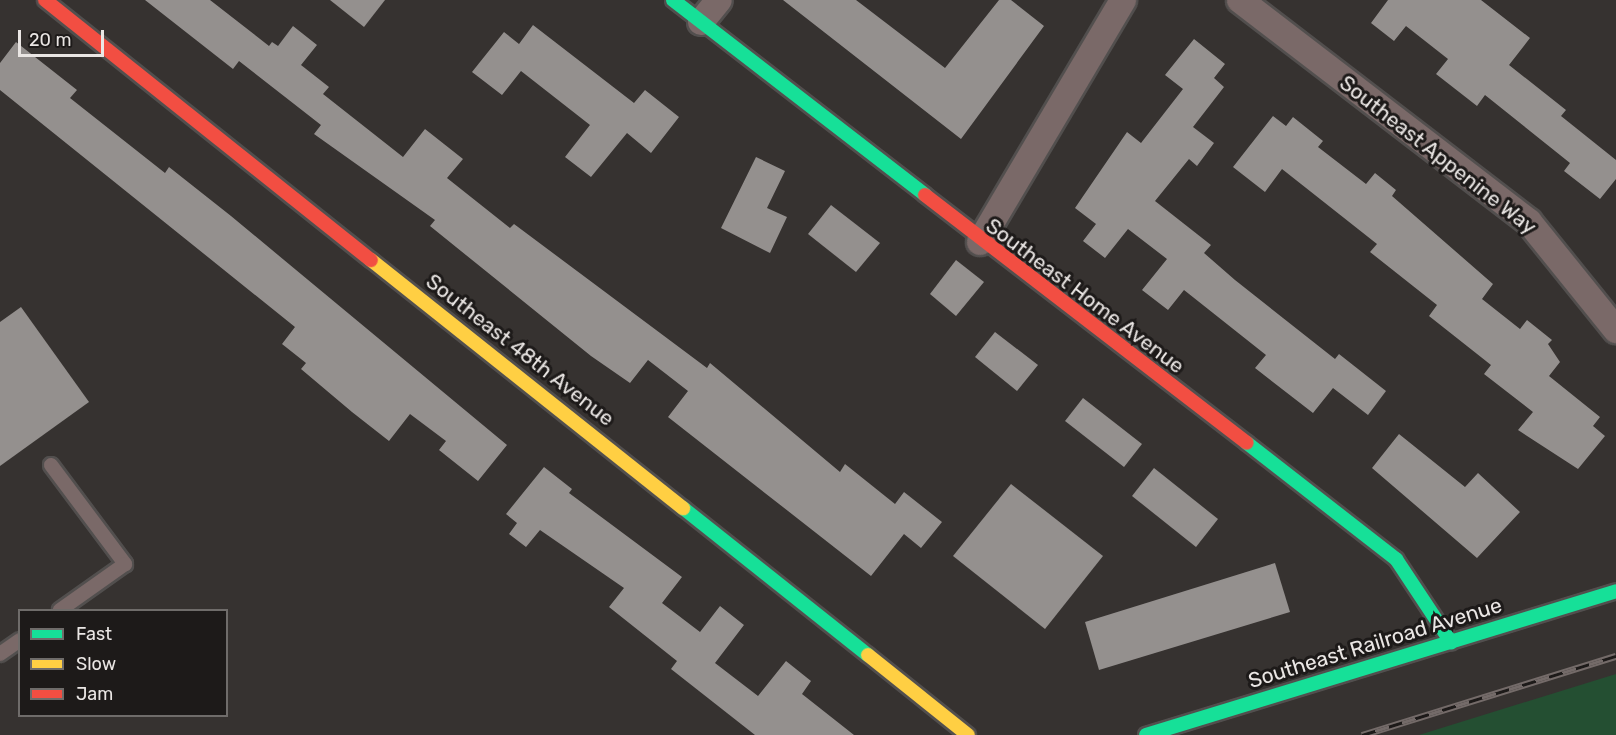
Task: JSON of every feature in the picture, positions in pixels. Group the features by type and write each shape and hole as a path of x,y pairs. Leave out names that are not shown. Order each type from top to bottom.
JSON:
{"street":[{"name":"Southeast 48th Avenue","path":"45,0 968,735"},
{"name":"Southeast Home Avenue","path":"673,0 980,242 1396,559 1451,642"},
{"path":"701,22 719,0"},
{"path":"980,242 1123,0"},
{"name":"Southeast Appenine Way","path":"1240,0 1529,222 1616,330"},
{"name":"Southeast Railroad Avenue","path":"1146,735 1616,591"}],"lane":[{"path":"51,465 125,564 61,609"},
{"path":"0,654 18,641"}],"green space":[{"path":"1616,674 1616,735 1419,735"}],"building":[{"path":"145,0 210,0 269,46 272,42 278,46 293,26 317,45 301,65 329,87 323,94 403,157 425,129 463,159 447,178 510,228 514,224 707,368 710,363 840,472 845,464 895,504 904,492 942,522 921,548 904,534 871,576 668,417 688,391 648,360 630,383 591,356 430,226 435,220 314,134 321,125 239,61 233,69"},
{"path":"330,0 385,0 364,27"},
{"path":"783,0 856,0 945,68 999,0 1011,0 1044,26 961,139"},
{"path":"1388,0 1481,0 1530,38 1509,65 1566,110 1561,116 1616,160 1616,179 1600,199 1564,171 1570,163 1485,95 1477,106 1436,74 1448,59 1406,26 1394,41 1371,23"},
{"path":"533,25 634,103 645,90 679,117 651,153 627,133 591,177 565,157 590,125 521,71 502,95 472,72 504,32 519,44"},
{"path":"1194,39 1225,64 1214,78 1224,87 1193,127 1214,143 1197,166 1189,159 1155,201 1211,245 1204,253 1235,280 1335,359 1339,354 1386,391 1368,415 1333,388 1313,413 1255,368 1266,355 1184,290 1168,310 1142,290 1167,259 1128,229 1105,258 1083,241 1096,224 1075,208 1127,132 1141,143 1183,89 1165,75"},
{"path":"16,42 77,90 70,98 165,173 169,167 231,216 507,445 478,481 439,450 446,441 410,414 389,441 352,412 301,369 306,363 282,344 295,327 0,90 0,63"},
{"path":"1273,116 1286,126 1293,117 1323,141 1318,147 1366,184 1375,173 1396,190 1392,196 1493,284 1482,299 1520,329 1527,320 1552,340 1548,344 1560,362 1549,376 1600,417 1593,426 1605,436 1578,469 1518,430 1533,412 1484,374 1491,365 1429,316 1437,305 1370,252 1377,244 1282,169 1265,192 1233,167"},
{"path":"756,157 785,171 767,208 787,217 770,253 721,228"},
{"path":"831,205 880,243 856,272 808,234"},
{"path":"956,260 984,282 956,316 930,294"},
{"path":"21,307 89,402 0,466 0,322"},
{"path":"995,332 1038,365 1017,391 975,357"},
{"path":"1083,398 1142,444 1124,467 1065,421"},
{"path":"1399,434 1465,487 1478,473 1520,512 1477,558 1372,468"},
{"path":"544,467 572,489 569,493 682,577 662,603 700,632 720,606 744,625 715,663 758,696 786,661 811,681 802,694 854,735 755,735 671,669 677,661 609,607 624,588 540,530 526,547 509,534 517,523 506,514"},
{"path":"1154,468 1218,519 1196,547 1132,496"},
{"path":"1011,484 1103,556 1045,629 953,556"},
{"path":"1275,563 1290,612 1099,670 1085,622"}],"railway":[{"path":"1362,735 1616,656"}],"traffic: fast":[{"path":"673,0 925,195"},
{"path":"1247,443 1396,559 1451,642"},
{"path":"683,508 868,655"},
{"path":"1146,735 1616,591"}],"traffic: slow":[{"path":"371,260 683,508"},
{"path":"868,655 968,735"}],"traffic: jam":[{"path":"45,0 371,260"},
{"path":"925,195 1247,443"}]}
